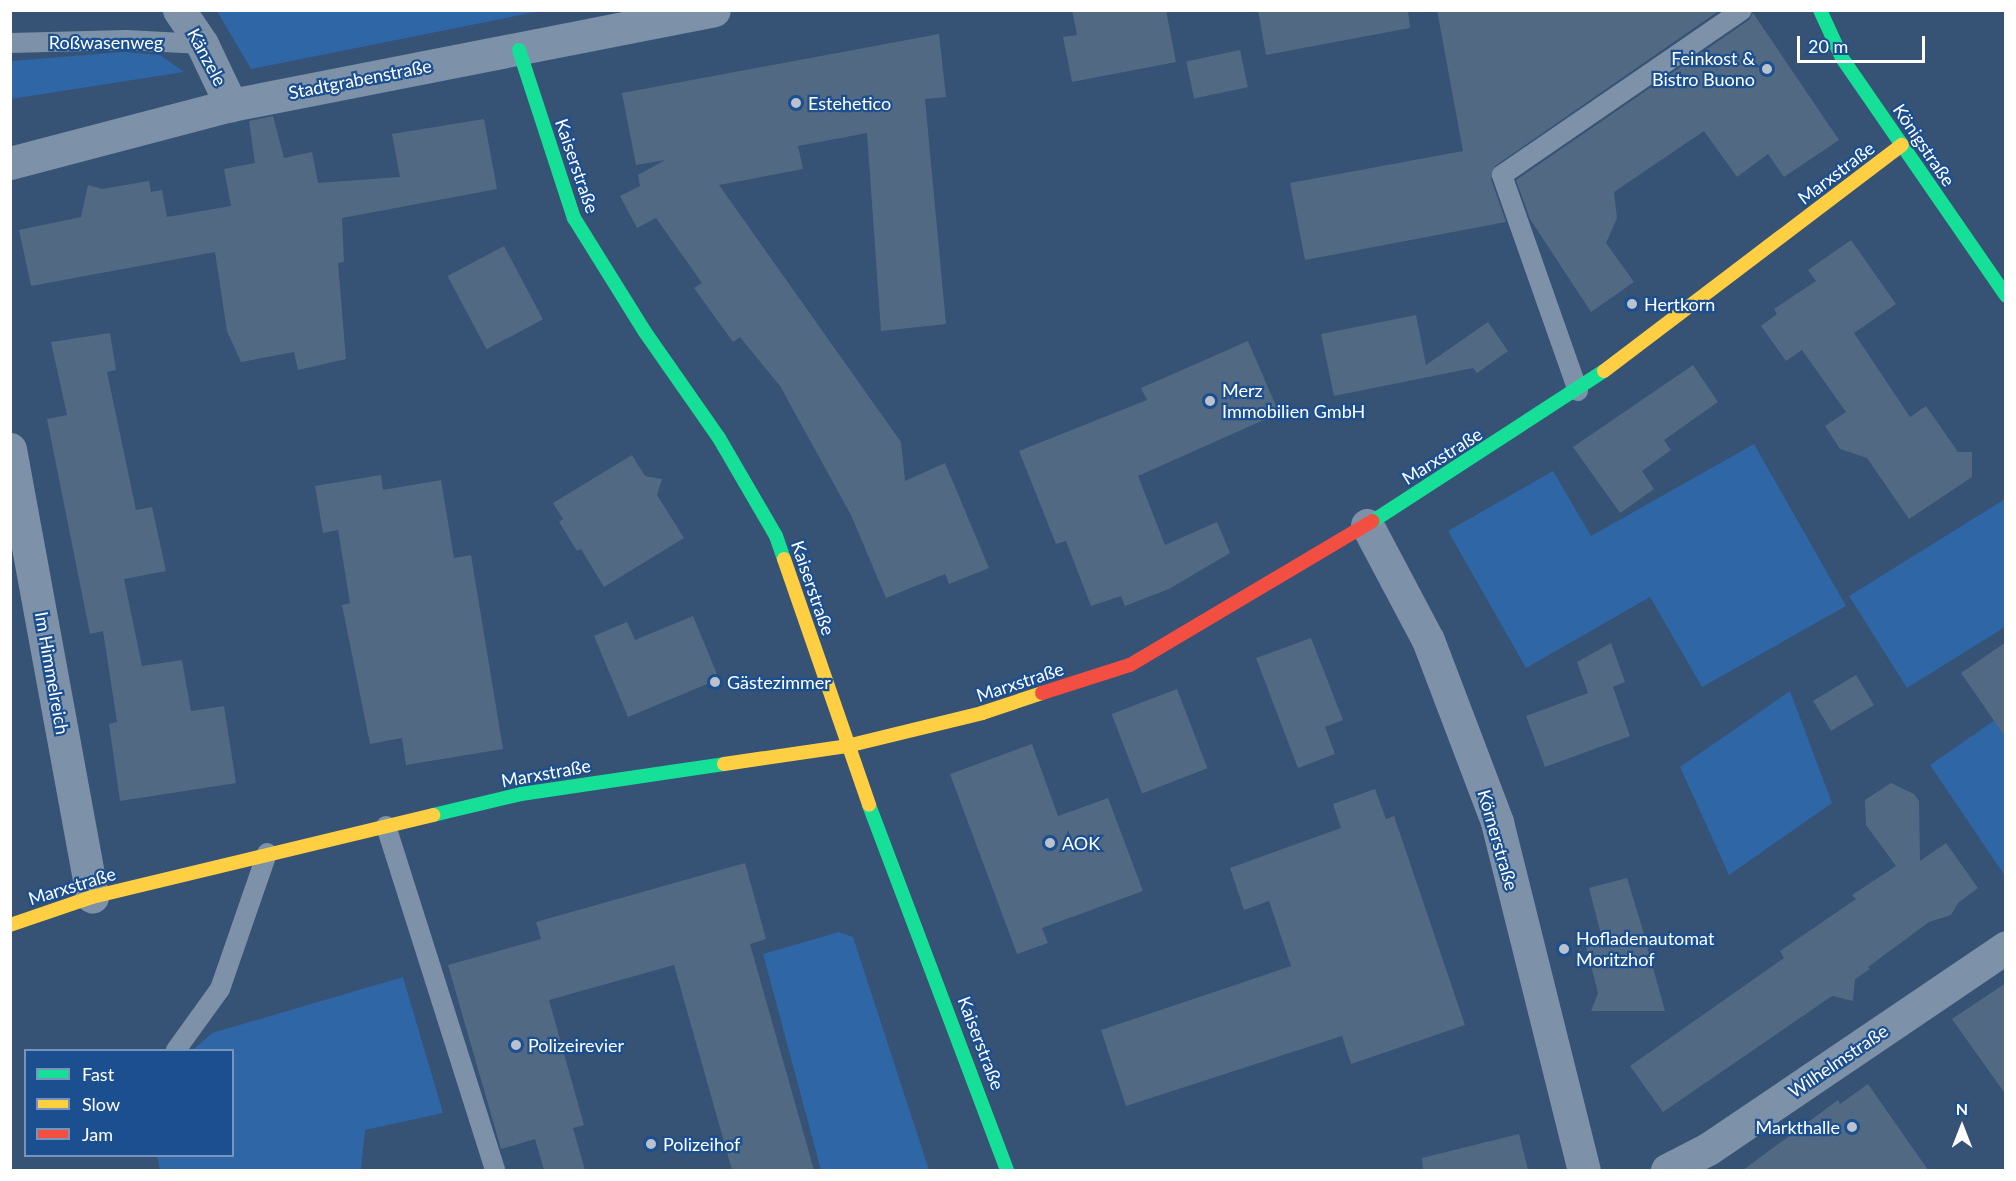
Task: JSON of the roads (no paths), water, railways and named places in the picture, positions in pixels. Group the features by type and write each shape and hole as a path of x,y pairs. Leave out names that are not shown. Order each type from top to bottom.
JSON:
{"main road":[{"name":"Königstraße","path":"1820,10 1842,58 2006,296"},
{"name":"Kaiserstraße","path":"519,50 574,218 645,332 719,438 776,536 847,746 1007,1170"},
{"name":"Marxstraße","path":"10,925 92,897 267,853 521,794 847,746 982,713 1130,665 1367,525 1578,391 1902,145"}],"street":[{"name":"Känzele","path":"179,10 202,44 231,105"},
{"name":"Stadtgrabenstraße","path":"10,163 231,105 714,10"},
{"name":"Im Himmelreich","path":"10,449 20,551 92,897"},
{"name":"Körnerstraße","path":"1367,525 1428,640 1497,822 1584,1170"},
{"name":"Wilhelmstraße","path":"1667,1170 1708,1149 2006,947"}],"lane":[{"path":"1578,391 1502,175 1742,10"},
{"name":"Roßwasenweg","path":"10,43 126,40 202,44"},
{"path":"386,826 495,1170"},
{"path":"177,1049 220,989 267,853"}],"place":[{"name":"Feinkost & Bistro Buono","path":"1767,69"},
{"name":"Estehetico","path":"796,103"},
{"name":"Hertkorn","path":"1632,304"},
{"name":"Merz Immobilien GmbH","path":"1210,401"},
{"name":"Gästezimmer","path":"715,682"},
{"name":"AOK","path":"1050,843"},
{"name":"Hofladenautomat Moritzhof","path":"1564,949"},
{"name":"Polizeirevier","path":"516,1045"},
{"name":"Markthalle","path":"1852,1127"},
{"name":"Polizeihof","path":"651,1144"}]}
